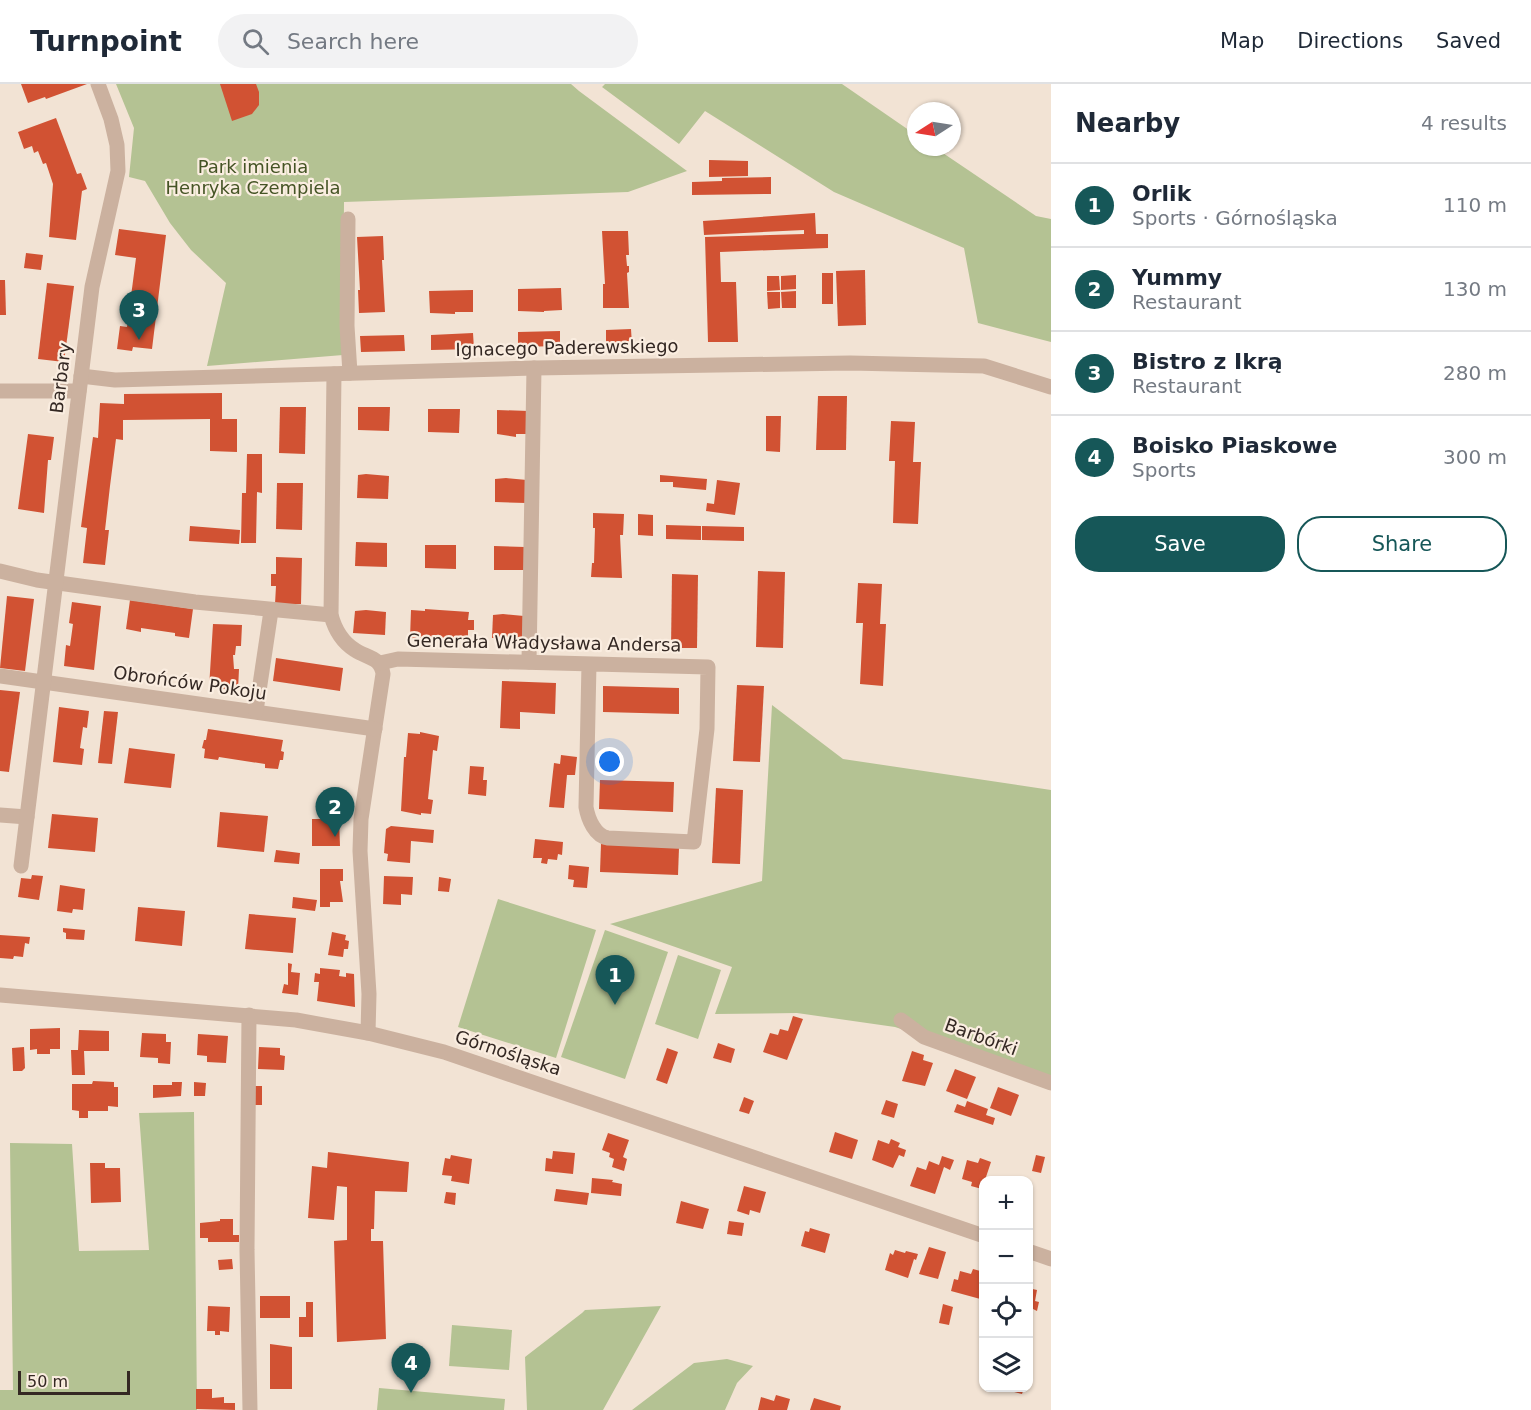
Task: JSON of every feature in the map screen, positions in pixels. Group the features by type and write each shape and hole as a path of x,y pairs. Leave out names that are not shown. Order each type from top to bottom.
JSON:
{"street":[{"name":"Barbary","path":"21,866 92,287 118,171 117,145 98,84"},
{"path":"348,219 347,326 342,374 331,615 335,629 350,646 380,663 383,680 361,812 360,851 369,1011 368,1033"},
{"name":"Ignacego Paderewskiego","path":"0,391 115,380 534,368 849,363 984,366 1051,387"},
{"path":"529,662 534,368"},
{"path":"0,571 56,582 271,611 331,615"},
{"path":"256,711 271,611"},
{"name":"Generała Władysława Andersa","path":"380,663 398,659 708,667 707,729 694,842 603,837 588,818 586,807 589,664"},
{"name":"Obrońców Pokoju","path":"0,676 375,729"},
{"path":"0,815 27,817"},
{"name":"Górnośląska","path":"0,995 249,1015 320,1024 406,1041 490,1067 979,1234"},
{"path":"249,1015 247,1250 250,1410"},
{"name":"Barbórki","path":"901,1020 924,1037 1051,1083"},
{"path":"1033,1252 1051,1259"}],"green space":[{"name":"Park imienia Henryka Czempiela","path":"116,84 571,84 687,171 628,192 344,202 343,355 207,366 226,283 191,250 170,223 145,181 129,177 134,128"},
{"path":"605,84 842,84 907,129 907,156 947,156 1036,216 1051,219 1051,342 978,323 964,248 834,192 705,111 679,144 602,87"},
{"path":"772,705 843,759 1051,790 1051,1078 895,1027 797,1013 715,1014 732,967 610,924 762,881"},
{"path":"498,899 596,930 556,1058 458,1027"},
{"path":"605,930 668,952 625,1079 561,1057"},
{"path":"678,955 721,970 698,1039 655,1024"},
{"path":"194,1112 197,1410 0,1410 0,1390 13,1390 10,1143 72,1144 79,1251 149,1250 139,1113"},
{"path":"661,1306 603,1410 527,1410 525,1357 585,1310"},
{"path":"452,1325 512,1330 509,1370 449,1366"},
{"path":"727,1359 753,1366 737,1383 725,1410 632,1410 694,1363"},
{"path":"379,1388 505,1399 504,1410 377,1410"}],"building":[{"path":"21,84 87,84 28,103"},
{"path":"220,84 256,84 259,92 259,105 252,114 232,121"},
{"path":"56,118 77,174 81,173 87,189 82,191 76,240 49,237 53,184 46,163 43,164 38,151 34,153 32,146 24,149 18,132"},
{"path":"709,160 748,161 748,176 709,177"},
{"path":"771,177 771,194 692,195 692,182 722,181 722,178"},
{"path":"815,213 816,234 828,234 828,248 720,252 721,282 736,282 738,342 708,342 705,237 804,234 804,230 704,235 703,221"},
{"path":"119,229 166,235 152,349 133,347 132,351 117,349 120,326 127,327 136,258 115,255"},
{"path":"602,231 628,231 629,255 626,255 627,266 629,266 627,273 629,308 603,308 603,284 605,284"},
{"path":"383,236 385,312 359,313 357,237"},
{"path":"26,253 43,255 41,270 24,268"},
{"path":"865,270 866,325 838,326 836,271"},
{"path":"822,273 833,273 833,304 822,304"},
{"path":"796,275 796,289 781,290 781,276"},
{"path":"767,276 779,276 780,290 767,291"},
{"path":"0,280 5,280 6,315 0,315"},
{"path":"47,283 74,286 64,362 38,359"},
{"path":"561,288 562,310 518,311 518,289"},
{"path":"473,290 473,312 430,313 429,291"},
{"path":"796,291 796,308 782,308 781,292"},
{"path":"767,292 780,292 780,308 768,309"},
{"path":"631,329 632,345 606,345 606,330"},
{"path":"560,331 560,346 518,347 518,332"},
{"path":"473,333 474,349 431,350 431,335"},
{"path":"404,335 405,351 361,352 360,336"},
{"path":"222,393 222,419 237,419 237,452 210,451 210,419 123,420 123,440 116,439 110,486 105,530 109,530 105,565 83,563 87,528 81,527 93,437 98,438 100,403 124,404 124,394"},
{"path":"818,396 847,396 846,450 816,450"},
{"path":"280,407 306,407 305,454 279,453"},
{"path":"358,407 390,407 389,431 358,430"},
{"path":"428,409 460,409 459,433 428,432"},
{"path":"497,410 529,411 528,434 516,434 516,437 497,434"},
{"path":"766,416 781,416 780,452 766,451"},
{"path":"891,421 915,422 913,462 921,462 918,524 893,523 895,461 889,461"},
{"path":"28,434 54,437 51,460 48,460 44,513 18,509"},
{"path":"247,454 262,454 262,493 257,492 256,543 241,543 242,493 246,493"},
{"path":"358,475 389,476 388,499 357,498"},
{"path":"660,475 707,479 706,490 673,487 673,482 660,482"},
{"path":"495,479 527,480 526,503 495,502"},
{"path":"717,480 740,483 735,515 706,511 707,503 714,504"},
{"path":"277,483 303,483 302,530 276,529"},
{"path":"593,513 624,514 623,535 620,535 622,578 591,577 592,563 594,563"},
{"path":"638,514 653,515 653,536 638,535"},
{"path":"666,525 701,526 701,540 666,539"},
{"path":"190,526 240,530 239,544 189,541"},
{"path":"702,526 744,527 744,541 702,540"},
{"path":"356,542 387,543 387,567 355,566"},
{"path":"425,545 456,545 456,569 425,568"},
{"path":"494,546 525,547 525,570 494,570"},
{"path":"276,557 302,558 301,604 275,604 276,586 271,586 271,574 276,574"},
{"path":"758,571 785,572 783,648 756,647"},
{"path":"672,574 698,575 697,648 671,648"},
{"path":"858,583 882,584 880,624 886,624 883,686 860,684 863,623 856,623"},
{"path":"7,596 34,599 25,671 0,668"},
{"path":"130,600 193,609 189,638 175,636 175,633 141,628 141,632 126,629"},
{"path":"72,602 101,606 94,670 64,666 66,645 70,646 73,624 69,623"},
{"path":"425,609 469,612 468,620 474,620 474,630 468,630 468,640 410,638 411,610 425,611"},
{"path":"355,611 386,612 385,635 353,633"},
{"path":"493,615 524,616 524,639 492,638"},
{"path":"213,624 242,625 241,646 236,646 235,655 233,655 234,669 239,669 238,690 209,688"},
{"path":"276,658 343,668 340,691 273,681"},
{"path":"502,681 556,683 555,714 520,712 520,729 500,728"},
{"path":"737,685 764,686 760,762 733,761"},
{"path":"603,686 679,688 679,714 603,712"},
{"path":"0,690 20,692 9,772 0,771"},
{"path":"59,707 89,711 87,728 83,727 80,748 84,749 82,765 53,762"},
{"path":"104,711 118,712 112,764 98,763"},
{"path":"208,729 283,740 281,751 284,752 283,760 280,760 278,769 265,768 265,764 219,757 218,760 204,758 205,749 202,748"},
{"path":"420,732 439,736 437,751 433,750 428,799 433,800 431,814 421,813 421,815 401,811 404,757 406,757 408,733 420,734"},
{"path":"129,748 175,754 171,788 124,783"},
{"path":"561,755 577,757 575,775 567,775 564,808 549,807 554,763 560,764"},
{"path":"470,766 484,767 483,780 487,780 486,796 468,794"},
{"path":"600,780 674,782 673,812 599,809"},
{"path":"716,788 743,790 740,864 712,863"},
{"path":"220,812 268,816 264,852 217,847"},
{"path":"52,814 98,818 95,852 48,848"},
{"path":"312,819 339,819 340,846 312,846"},
{"path":"391,826 434,830 433,843 411,841 410,863 387,861 388,854 384,853 386,829"},
{"path":"535,839 563,842 562,855 558,854 557,860 548,859 547,864 541,863 542,858 533,858"},
{"path":"601,844 679,848 678,875 600,872"},
{"path":"276,850 300,853 299,864 274,862"},
{"path":"569,865 589,867 587,888 573,887 574,880 568,879"},
{"path":"320,869 343,869 343,881 340,881 343,902 330,902 330,907 320,907"},
{"path":"32,875 43,876 39,900 18,897 21,878 31,879"},
{"path":"384,876 413,877 412,895 401,894 401,905 383,904"},
{"path":"439,877 451,879 449,892 438,891"},
{"path":"60,885 85,889 83,910 73,909 72,913 57,911"},
{"path":"293,897 317,900 315,911 292,908"},
{"path":"138,907 185,911 182,946 135,941"},
{"path":"249,914 296,918 293,953 245,949"},
{"path":"63,928 85,930 84,940 66,939"},
{"path":"332,932 346,935 345,940 349,941 348,949 344,949 343,957 328,955"},
{"path":"0,935 30,937 29,944 25,943 23,957 0,958"},
{"path":"288,963 292,964 291,972 300,973 298,995 282,993 284,984 288,985"},
{"path":"320,968 340,970 339,976 346,977 346,973 354,974 355,1007 317,1001 319,982 314,982 315,973 320,974"},
{"path":"793,1016 803,1019 787,1060 763,1052 770,1033 778,1035 780,1029 788,1031"},
{"path":"60,1028 60,1049 50,1049 50,1054 37,1054 37,1049 30,1050 30,1029"},
{"path":"79,1030 109,1031 109,1051 84,1051 85,1075 72,1075 71,1050 78,1050"},
{"path":"142,1033 166,1034 166,1042 171,1042 170,1064 158,1063 158,1058 140,1057"},
{"path":"198,1034 228,1036 226,1063 207,1062 207,1056 197,1055"},
{"path":"718,1043 735,1049 731,1063 713,1058"},
{"path":"24,1047 25,1068 22,1071 13,1071 12,1048"},
{"path":"259,1047 280,1048 280,1055 285,1056 284,1070 258,1069"},
{"path":"667,1048 678,1052 667,1084 656,1080"},
{"path":"912,1051 924,1055 923,1060 933,1063 925,1086 902,1081"},
{"path":"955,1069 976,1077 967,1099 946,1091"},
{"path":"93,1081 114,1082 114,1087 118,1087 118,1107 108,1106 108,1111 88,1111 88,1118 79,1118 79,1111 72,1110 72,1084 92,1084"},
{"path":"172,1082 182,1082 181,1096 153,1098 153,1085 172,1085"},
{"path":"194,1082 206,1083 205,1096 194,1096"},
{"path":"252,1086 262,1086 262,1105 252,1105"},
{"path":"998,1087 1019,1095 1011,1116 990,1108"},
{"path":"744,1097 754,1101 749,1114 739,1111"},
{"path":"886,1100 898,1104 894,1118 881,1114"},
{"path":"967,1101 988,1109 986,1115 995,1118 993,1125 954,1112 957,1104 965,1107"},
{"path":"835,1132 858,1140 852,1159 829,1152"},
{"path":"608,1133 629,1140 623,1157 627,1159 624,1171 612,1167 614,1159 609,1157 610,1153 602,1150"},
{"path":"891,1139 900,1143 898,1147 906,1150 904,1157 899,1155 893,1168 872,1160 878,1140 889,1144"},
{"path":"553,1151 575,1153 573,1174 545,1171 546,1158 552,1159"},
{"path":"328,1152 409,1162 407,1192 375,1191 374,1229 371,1229 371,1241 383,1241 386,1339 337,1342 334,1241 347,1240 347,1187 337,1186 334,1220 308,1218 312,1166 327,1168"},
{"path":"451,1155 472,1159 469,1184 451,1181 452,1176 442,1175 445,1158 450,1159"},
{"path":"1036,1155 1045,1157 1041,1173 1032,1171"},
{"path":"942,1156 954,1160 950,1170 944,1167 935,1194 910,1186 917,1167 926,1170 929,1161 939,1165"},
{"path":"980,1158 991,1162 986,1176 979,1176 979,1188 971,1186 972,1182 962,1179 967,1160 978,1163"},
{"path":"90,1163 105,1163 105,1168 120,1168 121,1202 91,1203"},
{"path":"592,1178 613,1180 612,1182 622,1184 621,1196 591,1193"},
{"path":"744,1186 766,1192 760,1213 750,1210 749,1215 737,1211"},
{"path":"556,1189 589,1193 587,1205 554,1201"},
{"path":"446,1192 456,1193 455,1205 444,1203"},
{"path":"681,1201 709,1209 703,1229 676,1223"},
{"path":"220,1219 233,1219 233,1235 239,1235 239,1242 208,1242 208,1238 200,1238 200,1223 220,1221"},
{"path":"729,1221 744,1223 742,1236 727,1234"},
{"path":"810,1228 830,1234 825,1253 801,1246 805,1231 809,1232"},
{"path":"929,1247 946,1252 938,1279 919,1274"},
{"path":"895,1250 918,1254 908,1278 885,1270 890,1253 893,1255"},
{"path":"232,1259 233,1269 219,1270 218,1260"},
{"path":"973,1269 979,1271 979,1299 951,1291 954,1279 958,1280 960,1271 971,1274"},
{"path":"1033,1289 1037,1290 1035,1301 1039,1302 1037,1311 1033,1309"},
{"path":"260,1296 290,1296 290,1318 260,1318"},
{"path":"306,1302 313,1302 313,1337 299,1337 299,1317 306,1317"},
{"path":"943,1304 953,1307 949,1325 939,1323"},
{"path":"208,1306 230,1307 229,1332 220,1331 220,1335 215,1335 215,1331 207,1331"},
{"path":"270,1344 292,1347 292,1389 270,1389"},
{"path":"196,1389 212,1389 212,1398 224,1397 224,1403 235,1403 235,1410 196,1409"},
{"path":"776,1395 790,1399 787,1410 758,1410 761,1397 774,1401"},
{"path":"814,1398 841,1406 840,1410 810,1410"}],"place":[{"name":"Bistro z Ikrą","path":"139,340"},
{"name":"Yummy","path":"335,837"},
{"name":"Orlik","path":"615,1005"},
{"name":"Boisko Piaskowe","path":"411,1393"}]}
